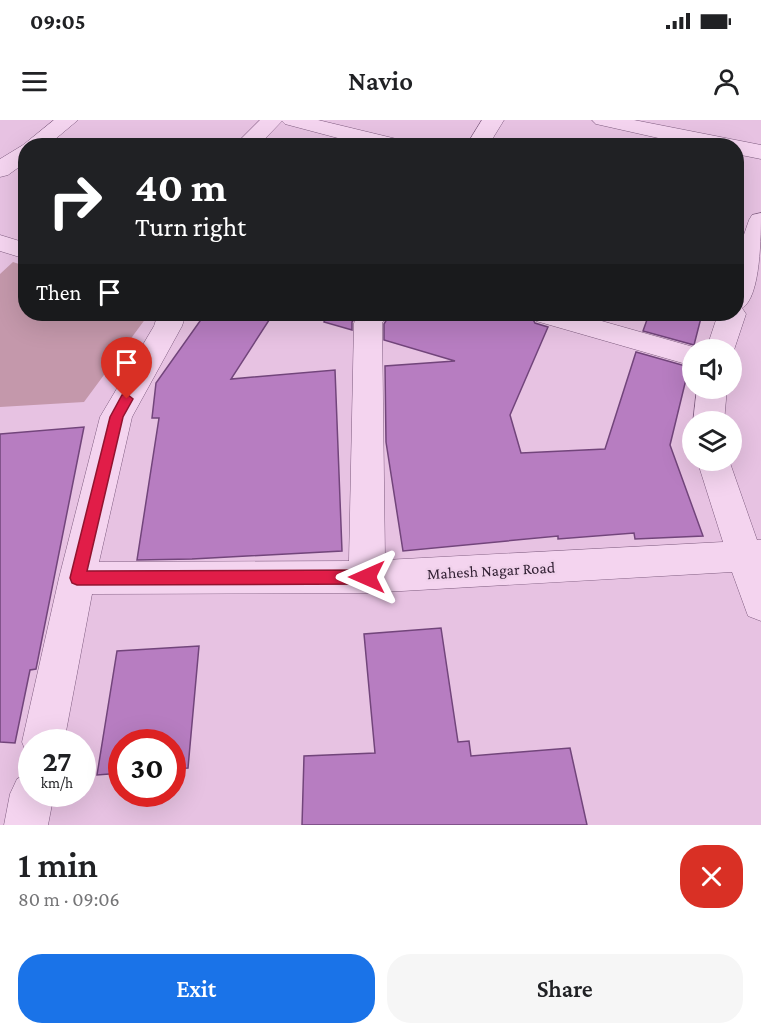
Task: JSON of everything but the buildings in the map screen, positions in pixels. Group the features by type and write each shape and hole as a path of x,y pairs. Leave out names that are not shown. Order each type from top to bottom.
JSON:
{"street":[{"path":"43,138 67,120"},
{"path":"253,138 272,120"},
{"path":"292,120 365,138"},
{"path":"482,138 493,120"},
{"path":"603,120 690,138"},
{"path":"744,149 761,152"},
{"path":"0,170 18,157"},
{"path":"745,248 761,220"},
{"path":"46,729 77,578 116,417 170,321"},
{"path":"367,577 370,321"},
{"path":"570,321 682,354"},
{"path":"724,339 730,321"},
{"path":"718,471 752,555 761,604"},
{"name":"Mahesh Nagar Road","path":"77,578 367,577 752,555"},
{"path":"26,825 29,807"}],"shaded area":[{"path":"13,262 18,264 18,321 144,321 84,402 0,407 0,274"}],"route":[{"path":"127,399 116,417 77,578 367,577"}]}
